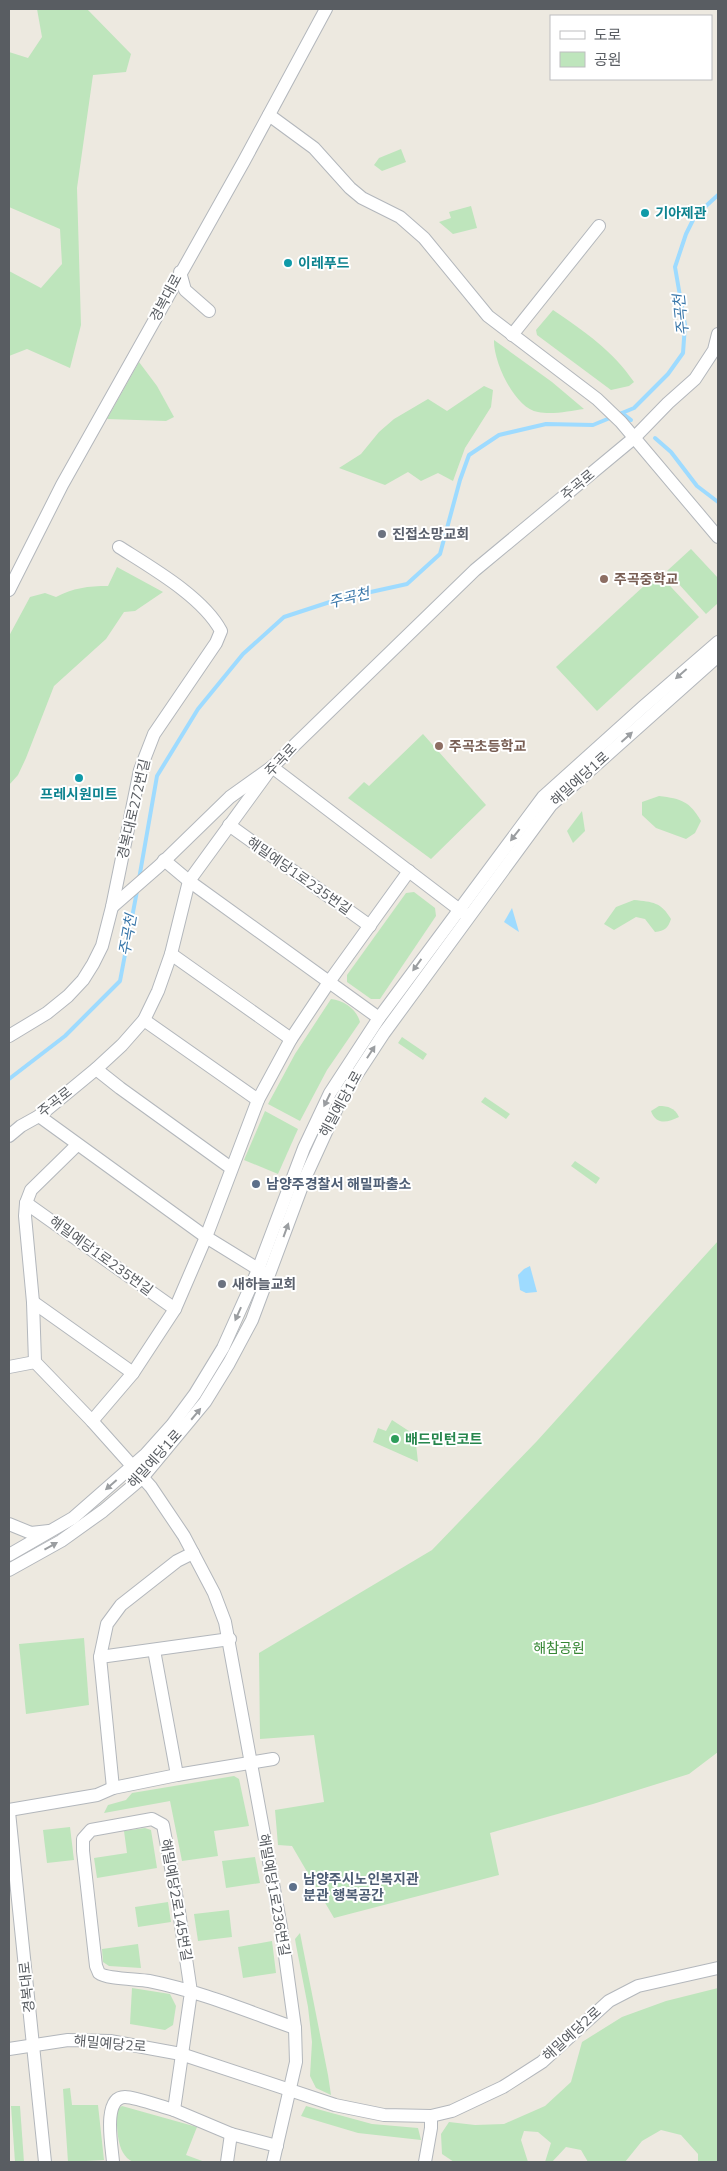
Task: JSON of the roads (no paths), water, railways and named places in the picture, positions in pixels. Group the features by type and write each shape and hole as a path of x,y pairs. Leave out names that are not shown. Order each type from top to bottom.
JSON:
{"street":[{"name":"경복대로","path":"9,590 62,485 269,115 326,9"},
{"path":"269,115 314,148 350,188 362,198 400,217 424,238 488,316 596,399 621,422 718,537"},
{"path":"512,335 599,226"},
{"path":"180,272 185,290 209,311"},
{"name":"주곡로","path":"9,1136 21,1126 39,1116 96,1069 122,1045 144,1020 158,991 171,954 189,881 272,767 475,570 634,438 668,403 696,379 714,350 718,334"},
{"name":"경복대로272번길","path":"9,1036 47,1013 68,996 83,980 102,946 116,904 140,770 154,734 216,643 221,631 214,617 168,578 119,547"},
{"name":"해밀예당1로","path":"9,1570 61,1541 103,1512 142,1478 205,1402 252,1320 305,1178 342,1097 464,913 543,797 643,707 717,649"},
{"path":"116,904 162,863 230,797 272,767 464,913"},
{"name":"해밀예당1로235번길","path":"228,825 370,926"},
{"path":"162,863 378,1018"},
{"path":"92,1421 133,1373 175,1309 206,1237 258,1100 291,1039 329,982 409,871"},
{"name":"해밀예당1로","path":"9,1555 73,1518 132,1466 172,1425 195,1394 223,1348 258,1270 304,1148 330,1093 378,1018 464,913"},
{"path":"171,954 291,1039"},
{"path":"144,1020 258,1100"},
{"path":"96,1069 231,1168"},
{"path":"39,1116 206,1237 270,1276"},
{"path":"26,1203 31,1190 77,1145"},
{"name":"해밀예당1로235번길","path":"26,1203 25,1216 33,1302 35,1362"},
{"name":"해밀예당1로235번길","path":"26,1203 175,1309"},
{"path":"33,1302 133,1373"},
{"path":"9,1367 35,1362 92,1421 142,1478"},
{"name":"해밀예당1로236번길","path":"142,1478 184,1536 214,1593 230,1639 250,1762 281,1927 295,2028 296,2062 290,2091"},
{"path":"9,1524 31,1533 54,1530"},
{"path":"113,1788 100,1657 107,1624 121,1605 178,1561 193,1553"},
{"path":"100,1657 230,1639"},
{"path":"154,1650 177,1775"},
{"path":"9,1811 97,1795 113,1788 177,1775 273,1758"},
{"name":"경복대로","path":"9,1811 45,2162"},
{"name":"해밀예당2로145번길","path":"181,2054 191,1992 178,1905 163,1825 152,1818 90,1830 83,1839 83,1851 96,1966 100,1973 106,1976 140,1979 191,1992"},
{"name":"해밀예당2로","path":"9,2049 68,2040 110,2041 181,2054 335,2105 384,2115 431,2116 452,2111 503,2087 542,2062 609,2001 638,1986 718,1968"},
{"path":"191,1992 295,2028"},
{"path":"174,2110 181,2054"},
{"path":"273,2162 290,2091"},
{"path":"113,2162 110,2112 115,2101 125,2097 174,2110 231,2134 277,2146"},
{"path":"424,2162 431,2128 431,2116"},
{"path":"227,2162 231,2134"}],"water":[{"path":"512,908 519,932 504,922"},
{"path":"530,1266 537,1292 526,1293 520,1290 518,1275"}],"waterway":[{"name":"주곡천","path":"139,879 157,776 198,709 243,654 284,617 339,599 407,584 440,554 460,480 469,455 499,435 546,424 593,425 634,408 668,374 683,353 685,325 675,267 686,234 695,216 718,195"},
{"path":"622,413 631,420"},
{"path":"655,438 671,452 697,486 718,502"},
{"name":"주곡천","path":"9,1079 65,1036 120,981 137,891"}],"place":[{"name":"기아제관","path":"645,213"},
{"name":"이레푸드","path":"288,263"},
{"name":"진접소망교회","path":"382,534"},
{"name":"주곡중학교","path":"604,579"},
{"name":"주곡초등학교","path":"439,746"},
{"name":"프레시원미트","path":"79,778"},
{"name":"남양주경찰서 해밀파출소","path":"256,1184"},
{"name":"새하늘교회","path":"222,1284"},
{"name":"배드민턴코트","path":"395,1439"},
{"name":"남양주시노인복지관 분관 행복공간","path":"293,1887"}],"park label":[{"name":"해참공원","path":"559,1648"}]}
